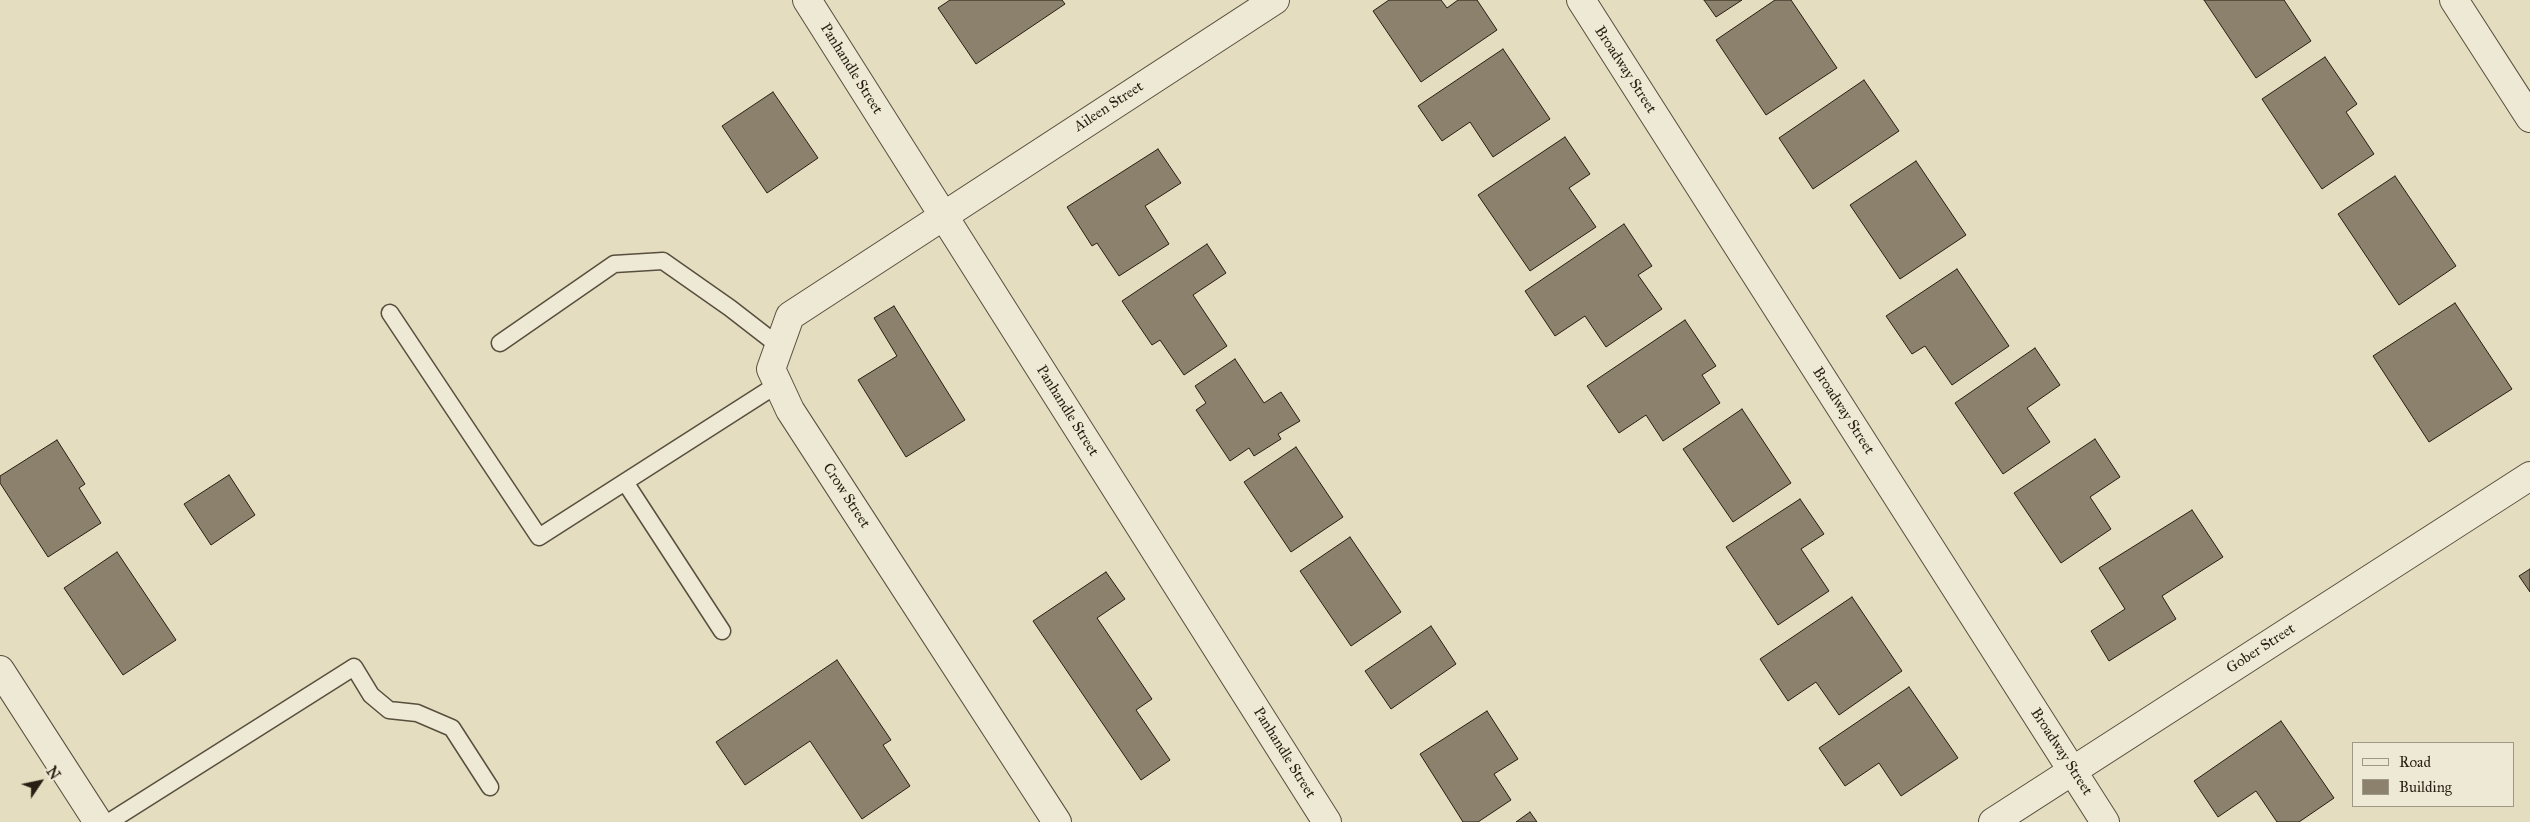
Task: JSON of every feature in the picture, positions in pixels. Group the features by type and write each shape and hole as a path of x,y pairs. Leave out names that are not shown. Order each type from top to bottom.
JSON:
{"street":[{"name":"Panhandle Street","path":"807,0 1327,822"},
{"name":"Aileen Street","path":"943,214 1275,0"},
{"name":"Broadway Street","path":"1581,0 2105,822"},
{"path":"2454,0 2530,118"},
{"name":"Crow Street","path":"943,214 790,316 771,369 790,410 1057,822"},
{"name":"Gober Street","path":"1993,822 2530,476"},
{"path":"0,670 98,822"}],"lane":[{"path":"500,343 614,264 663,261 730,308 779,346"},
{"path":"390,313 540,537 778,384"},
{"path":"625,482 722,630"},
{"path":"109,822 354,667 371,694 389,710 417,714 452,728 490,787"}],"building":[{"path":"950,0 1062,0 1065,4 976,64 938,8"},
{"path":"1389,0 1441,0 1447,8 1458,0 1477,0 1497,30 1421,82 1373,11"},
{"path":"1704,0 1742,0 1716,17"},
{"path":"1775,0 1791,0 1837,68 1766,115 1716,40"},
{"path":"2204,0 2284,0 2311,41 2256,78"},
{"path":"1503,49 1550,119 1493,157 1470,122 1442,141 1418,106"},
{"path":"2325,57 2357,104 2346,112 2374,154 2322,189 2262,99"},
{"path":"1864,80 1899,131 1813,189 1779,138"},
{"path":"773,92 818,158 767,193 722,126"},
{"path":"1565,137 1590,174 1569,188 1596,227 1530,271 1478,195"},
{"path":"1158,149 1181,183 1145,206 1169,244 1119,276 1097,243 1092,246 1067,207"},
{"path":"1916,161 1966,235 1900,279 1850,205"},
{"path":"2395,176 2456,266 2399,305 2338,214"},
{"path":"1624,224 1652,266 1638,275 1662,309 1606,347 1585,316 1555,336 1525,291"},
{"path":"1207,244 1226,273 1193,295 1227,346 1184,375 1160,340 1152,345 1122,301"},
{"path":"1957,269 2009,346 1952,385 1925,346 1912,354 1886,316"},
{"path":"2455,303 2512,389 2429,442 2373,356"},
{"path":"894,306 965,420 906,457 858,380 897,356 874,318"},
{"path":"1685,320 1716,366 1702,375 1720,403 1663,441 1646,415 1619,433 1587,386"},
{"path":"2035,348 2060,385 2027,408 2050,442 2003,474 1955,403"},
{"path":"1235,359 1264,403 1281,392 1300,421 1278,434 1281,439 1254,456 1249,448 1230,461 1196,410 1206,403 1195,386"},
{"path":"1742,409 1791,483 1733,522 1683,449"},
{"path":"2095,439 2120,477 2090,497 2111,529 2061,563 2014,493"},
{"path":"57,440 85,484 79,488 101,523 48,557 0,483 0,476"},
{"path":"1296,447 1343,517 1291,552 1244,482"},
{"path":"229,475 255,515 211,545 184,504"},
{"path":"1800,499 1824,534 1801,549 1829,591 1778,625 1726,547"},
{"path":"2192,510 2223,557 2162,596 2176,619 2109,661 2091,631 2125,609 2099,568"},
{"path":"1350,537 1401,612 1351,646 1300,571"},
{"path":"117,552 176,640 123,675 64,588"},
{"path":"2530,569 2530,592 2519,576"},
{"path":"1106,572 1125,599 1097,618 1152,699 1136,710 1170,760 1141,780 1033,621"},
{"path":"1852,597 1902,671 1839,715 1816,682 1788,701 1760,659"},
{"path":"1431,626 1456,664 1391,709 1365,671"},
{"path":"837,660 891,740 883,745 910,786 862,819 810,741 745,785 716,742"},
{"path":"1909,687 1958,758 1901,796 1879,763 1845,786 1819,748"},
{"path":"1487,711 1518,759 1494,774 1511,800 1478,822 1463,822 1420,754"},
{"path":"2281,721 2334,798 2299,822 2277,822 2256,791 2218,817 2194,781"},
{"path":"1530,812 1537,822 1516,822"}]}
